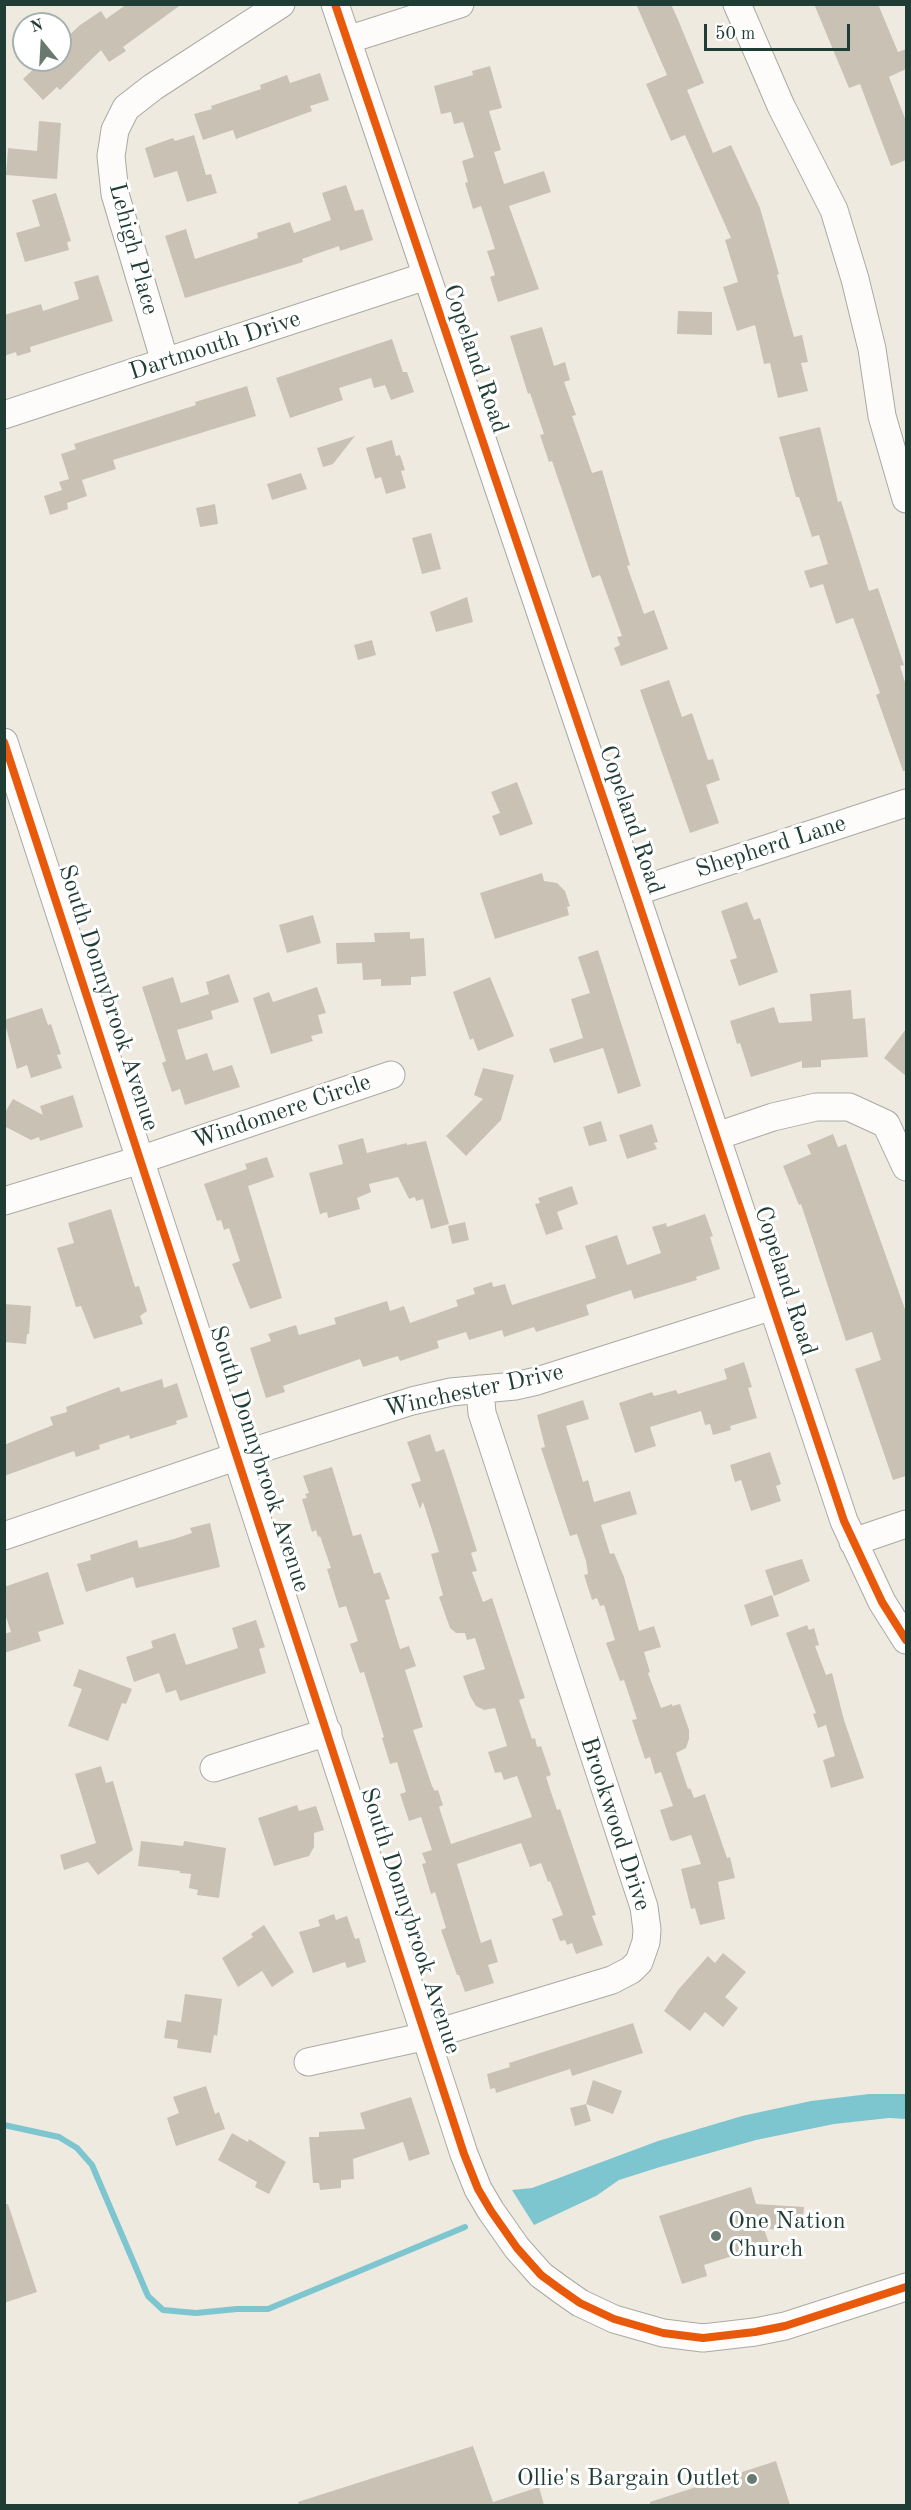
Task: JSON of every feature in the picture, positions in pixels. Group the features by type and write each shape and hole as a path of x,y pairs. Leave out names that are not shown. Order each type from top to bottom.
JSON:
{"street":[{"name":"Lehigh Place","path":"165,363 115,194 111,156 115,130 126,108 153,87 281,4"},
{"name":"Copeland Road","path":"335,4 853,1542 882,1602 906,1640"},
{"path":"347,40 460,4"},
{"path":"737,4 781,106 834,210 855,279 872,349 882,416 906,499"},
{"name":"Dartmouth Drive","path":"4,415 426,276"},
{"name":"South Donnybrook Avenue","path":"4,742 464,2154 478,2188 508,2238 541,2275 597,2312 633,2326 663,2333 703,2338 755,2332 785,2326 906,2287"},
{"name":"Shepherd Lane","path":"635,892 906,803"},
{"name":"Windomere Circle","path":"4,1201 140,1160 391,1076"},
{"path":"717,1136 773,1117 816,1107 849,1107 886,1124 906,1167"},
{"name":"Winchester Drive","path":"4,1536 238,1456 411,1401 452,1392 515,1386 537,1381 773,1306"},
{"name":"Brookwood Drive","path":"308,2062 427,2036 622,1976 639,1962 646,1942 644,1907 482,1413 480,1389"},
{"path":"853,1542 906,1524"},
{"path":"214,1768 328,1732"}],"water":[{"path":"869,2094 906,2094 906,2119 889,2118 834,2124 756,2140 660,2167 619,2180 596,2196 534,2225 512,2190 532,2188 658,2141 742,2116 811,2101"}],"building":[{"path":"127,4 182,4 123,47 126,51 109,62 101,50 60,90 57,87 43,100 23,79 30,72 72,72 72,33 101,11 106,19"},
{"path":"636,4 671,4 679,22 704,83 687,90 713,153 731,145 760,208 794,337 802,335 808,362 801,363 808,391 778,398 770,363 764,364 755,325 737,331 723,287 738,282 725,240 731,238 685,135 671,141 646,84 667,75"},
{"path":"814,4 878,4 898,52 906,49 906,69 889,77 906,121 906,160 891,166 860,84 849,88"},
{"path":"490,66 502,108 489,111 501,150 494,152 504,184 544,171 551,192 509,206 539,289 498,302 490,277 495,275 487,251 495,249 481,206 473,209 465,183 468,182 462,161 474,157 463,122 454,124 451,112 441,114 434,86 473,75 472,71"},
{"path":"320,73 329,100 310,106 312,111 236,139 233,130 203,140 194,114 261,89 260,85 287,75 290,83"},
{"path":"39,121 61,123 57,179 6,175 8,148 37,151"},
{"path":"194,135 206,175 211,174 217,193 187,202 177,171 154,178 145,148 173,138 175,141"},
{"path":"346,185 355,211 363,209 373,240 340,251 339,246 302,259 303,262 185,298 165,236 186,229 195,259 258,238 257,233 290,222 294,233 331,220 322,193"},
{"path":"56,193 71,241 67,242 69,250 25,262 16,233 40,226 32,200"},
{"path":"98,275 113,321 30,347 31,352 17,356 16,352 4,356 4,315 41,304 43,311 79,299 74,282"},
{"path":"678,311 712,312 712,335 677,334"},
{"path":"542,327 554,366 565,362 570,380 564,382 576,415 572,416 592,473 602,470 630,565 627,566 644,614 654,610 668,649 621,666 614,648 620,645 617,637 622,636 600,575 592,578 552,461 549,462 540,435 544,434 530,393 528,394 510,336"},
{"path":"392,339 403,372 407,372 414,392 391,400 385,385 374,388 371,378 339,388 343,400 290,418 276,378"},
{"path":"247,386 256,416 113,460 116,469 82,480 87,496 67,503 68,509 50,515 44,496 62,490 59,482 69,479 61,454 76,449 74,444 196,405 195,402"},
{"path":"820,427 838,502 841,501 869,591 878,588 904,665 900,666 906,685 906,771 903,771 876,695 880,693 853,618 836,624 823,584 810,588 804,571 828,564 819,535 812,537 799,497 796,497 779,437"},
{"path":"355,436 333,464 323,467 317,448"},
{"path":"392,440 396,456 400,455 405,470 401,471 406,488 386,494 381,477 375,479 366,448"},
{"path":"301,473 307,489 272,500 267,484"},
{"path":"215,504 218,524 200,527 196,508"},
{"path":"431,533 441,569 422,574 412,538"},
{"path":"467,597 473,622 436,632 430,612"},
{"path":"372,640 376,655 358,660 354,645"},
{"path":"669,680 682,717 692,713 708,760 713,759 720,780 706,785 719,823 690,833 640,690"},
{"path":"517,782 533,824 500,836 492,816 500,813 491,792"},
{"path":"542,873 544,881 557,883 565,891 570,906 567,907 569,915 495,939 480,893"},
{"path":"747,902 754,920 760,918 778,972 739,986 730,960 737,958 721,911"},
{"path":"313,915 321,943 287,953 279,925"},
{"path":"410,932 410,939 424,938 426,976 411,977 411,985 381,986 381,979 363,980 362,963 337,964 336,943 375,942 374,933"},
{"path":"598,950 641,1086 618,1094 603,1048 554,1063 549,1049 583,1038 571,999 590,993 578,957"},
{"path":"229,974 239,1002 211,1011 213,1019 177,1030 186,1060 207,1053 213,1071 232,1065 240,1087 185,1105 180,1089 172,1092 162,1063 166,1061 142,987 173,977 181,1003 209,994 206,982"},
{"path":"490,977 514,1036 478,1051 473,1038 470,1040 453,992"},
{"path":"317,987 326,1013 318,1015 323,1033 311,1036 313,1041 271,1054 253,998 269,992 273,1002"},
{"path":"851,990 853,1019 865,1018 868,1057 821,1060 821,1067 802,1068 802,1061 751,1077 730,1021 774,1007 779,1023 812,1021 810,994"},
{"path":"42,1008 48,1025 51,1024 61,1054 57,1055 62,1068 31,1078 27,1065 17,1069 4,1020"},
{"path":"906,1029 906,1076 884,1058"},
{"path":"483,1068 514,1075 501,1120 466,1156 446,1136 483,1099 474,1095"},
{"path":"73,1095 83,1127 40,1141 39,1137 31,1140 4,1126 4,1114 13,1099 43,1115 40,1106"},
{"path":"601,1121 607,1141 589,1146 583,1127"},
{"path":"652,1124 658,1142 654,1143 657,1149 627,1159 619,1135"},
{"path":"833,1134 838,1147 846,1144 906,1312 906,1476 893,1480 855,1369 881,1360 872,1332 846,1341 801,1204 799,1205 783,1166 811,1154 807,1145"},
{"path":"363,1138 367,1153 407,1143 407,1145 426,1141 449,1224 431,1229 423,1199 416,1201 415,1197 409,1199 398,1177 369,1184 371,1192 357,1198 360,1209 328,1218 327,1212 320,1214 309,1173 343,1164 338,1145"},
{"path":"267,1157 274,1177 248,1186 282,1298 250,1309 232,1264 240,1261 229,1228 224,1230 221,1220 217,1221 204,1184 247,1169 245,1164"},
{"path":"572,1186 578,1204 557,1212 563,1229 546,1235 535,1204 540,1203 538,1198"},
{"path":"111,1209 135,1287 139,1286 147,1311 140,1316 143,1324 94,1339 81,1306 76,1307 57,1248 74,1243 68,1223"},
{"path":"705,1214 713,1236 710,1237 720,1269 696,1277 697,1280 634,1299 631,1290 586,1305 589,1315 536,1332 534,1327 504,1337 502,1330 469,1340 466,1332 437,1341 439,1348 400,1361 398,1356 363,1367 360,1359 283,1386 285,1392 266,1398 250,1348 271,1341 268,1334 296,1325 299,1335 336,1324 334,1318 387,1301 390,1311 404,1306 410,1323 458,1306 456,1300 475,1294 473,1288 492,1282 493,1287 505,1284 512,1305 596,1278 585,1246 617,1235 627,1265 661,1253 652,1227 666,1223 667,1227"},
{"path":"465,1222 469,1240 452,1244 448,1226"},
{"path":"4,1304 31,1306 26,1344 4,1342"},
{"path":"744,1362 752,1387 748,1388 757,1418 730,1426 731,1430 713,1435 710,1424 705,1425 701,1411 650,1427 656,1446 635,1453 619,1403 652,1392 654,1396 676,1390 678,1394 727,1379 724,1369"},
{"path":"162,1379 164,1388 177,1383 188,1417 176,1421 177,1424 130,1439 129,1435 99,1445 100,1449 76,1457 74,1451 4,1476 4,1445 53,1425 50,1417 67,1412 66,1407 119,1387 121,1392"},
{"path":"583,1400 589,1419 566,1426 583,1482 588,1480 594,1502 630,1491 637,1514 601,1525 610,1554 614,1553 624,1577 639,1631 654,1626 661,1647 644,1652 650,1672 648,1673 661,1708 680,1704 689,1730 686,1748 676,1753 688,1789 690,1788 694,1798 705,1794 727,1858 730,1857 735,1878 718,1882 725,1919 700,1925 695,1908 691,1909 681,1869 701,1864 691,1835 670,1840 660,1810 673,1806 661,1772 655,1774 650,1757 645,1759 632,1720 637,1719 624,1680 620,1681 606,1643 615,1640 604,1605 600,1606 597,1598 592,1600 584,1575 588,1574 586,1561 577,1534 570,1536 541,1448 545,1447 537,1415"},
{"path":"430,1434 436,1452 444,1449 477,1551 471,1553 477,1571 472,1572 483,1602 492,1598 525,1698 519,1700 532,1739 535,1738 537,1747 541,1746 551,1775 546,1777 557,1810 560,1809 596,1915 592,1916 603,1945 576,1954 572,1943 567,1945 565,1940 560,1941 552,1919 563,1915 550,1881 548,1882 541,1863 530,1867 521,1843 457,1864 481,1943 491,1939 498,1962 488,1965 494,1983 465,1992 441,1930 446,1928 435,1892 431,1894 422,1864 426,1863 422,1853 432,1850 421,1817 409,1821 400,1794 406,1792 397,1762 390,1764 364,1672 360,1673 350,1644 358,1641 346,1606 339,1608 327,1569 331,1568 320,1536 318,1537 316,1530 312,1532 302,1499 307,1498 305,1494 309,1493 303,1476 332,1467 353,1536 361,1534 374,1574 380,1572 390,1599 385,1600 400,1649 409,1646 416,1666 405,1670 423,1727 413,1730 432,1786 435,1791 438,1790 443,1805 439,1807 451,1844 532,1817 517,1776 504,1780 501,1772 495,1773 488,1752 507,1746 495,1708 484,1710 476,1706 463,1676 485,1669 475,1638 467,1640 465,1633 456,1633 450,1628 439,1597 443,1595 431,1554 439,1552 423,1502 420,1509 411,1484 421,1481 407,1442"},
{"path":"770,1452 781,1484 776,1486 781,1501 751,1511 741,1480 735,1482 730,1465"},
{"path":"210,1523 220,1567 136,1588 133,1577 86,1592 77,1564 91,1560 90,1555 137,1540 139,1548 174,1539 192,1533 190,1528"},
{"path":"802,1559 810,1581 774,1596 765,1570"},
{"path":"48,1572 64,1624 38,1632 41,1641 4,1653 4,1634 11,1632 4,1611 4,1587"},
{"path":"772,1595 779,1616 751,1626 744,1605"},
{"path":"256,1620 265,1647 259,1649 266,1673 180,1701 176,1690 166,1693 159,1673 134,1682 126,1657 153,1648 151,1641 175,1633 186,1665 238,1648 232,1628"},
{"path":"807,1625 809,1630 814,1628 819,1645 815,1646 826,1675 832,1673 844,1720 864,1778 831,1788 823,1760 835,1756 826,1725 818,1728 813,1714 816,1713 786,1633"},
{"path":"79,1669 132,1689 126,1704 122,1703 108,1741 68,1726 82,1689 73,1686"},
{"path":"101,1766 106,1783 113,1781 133,1850 98,1875 88,1862 64,1870 60,1855 96,1843 75,1774"},
{"path":"297,1805 299,1811 316,1806 324,1830 314,1833 314,1847 309,1856 274,1866 258,1818"},
{"path":"141,1841 183,1846 184,1841 226,1848 219,1898 197,1895 198,1890 189,1888 191,1874 138,1866"},
{"path":"334,1914 336,1920 347,1916 355,1939 359,1938 366,1962 347,1968 345,1962 313,1973 299,1932 320,1926 318,1920"},
{"path":"264,1925 294,1972 272,1987 262,1971 238,1987 222,1958 253,1937 251,1934"},
{"path":"723,1953 746,1972 725,1997 738,2008 723,2027 705,2012 690,2031 664,2011 678,1990 708,1956 715,1963"},
{"path":"185,1994 222,1999 217,2036 214,2035 211,2053 177,2048 178,2040 164,2038 167,2020 181,2022"},
{"path":"633,2023 643,2053 572,2076 570,2069 496,2093 495,2088 490,2089 487,2074 510,2067 509,2063"},
{"path":"593,2080 622,2091 613,2114 586,2104"},
{"path":"206,2086 215,2114 219,2112 225,2129 176,2146 167,2118 179,2113 173,2097"},
{"path":"411,2097 430,2154 409,2161 403,2142 353,2159 354,2179 341,2180 341,2188 320,2190 319,2183 313,2183 309,2137 319,2137 319,2132 365,2129 360,2113"},
{"path":"586,2104 591,2121 575,2126 570,2108"},
{"path":"232,2133 248,2142 249,2139 286,2162 269,2194 255,2187 257,2182 218,2160"},
{"name":"One Nation Church","path":"751,2187 756,2204 804,2207 802,2230 764,2229 770,2246 704,2265 707,2276 682,2284 659,2216"},
{"path":"8,2204 37,2292 4,2303 4,2205"},
{"path":"473,2446 493,2502 539,2487 544,2505 299,2505 298,2502"},
{"name":"Ollie's Bargain Outlet","path":"776,2461 790,2505 650,2505 650,2502"}],"waterway":[{"path":"4,2125 59,2137 77,2148 92,2165 148,2296 163,2310 196,2313 268,2309 465,2227"}],"cycle path":[{"path":"335,4 635,892 844,1521 882,1602 906,1640"},
{"path":"4,742 464,2154 478,2189 517,2248 541,2275 580,2303 614,2319 663,2333 703,2338 755,2332 785,2326 906,2287"}],"place":[{"name":"One Nation Church","path":"716,2236"},
{"name":"Ollie's Bargain Outlet","path":"752,2479"}]}
